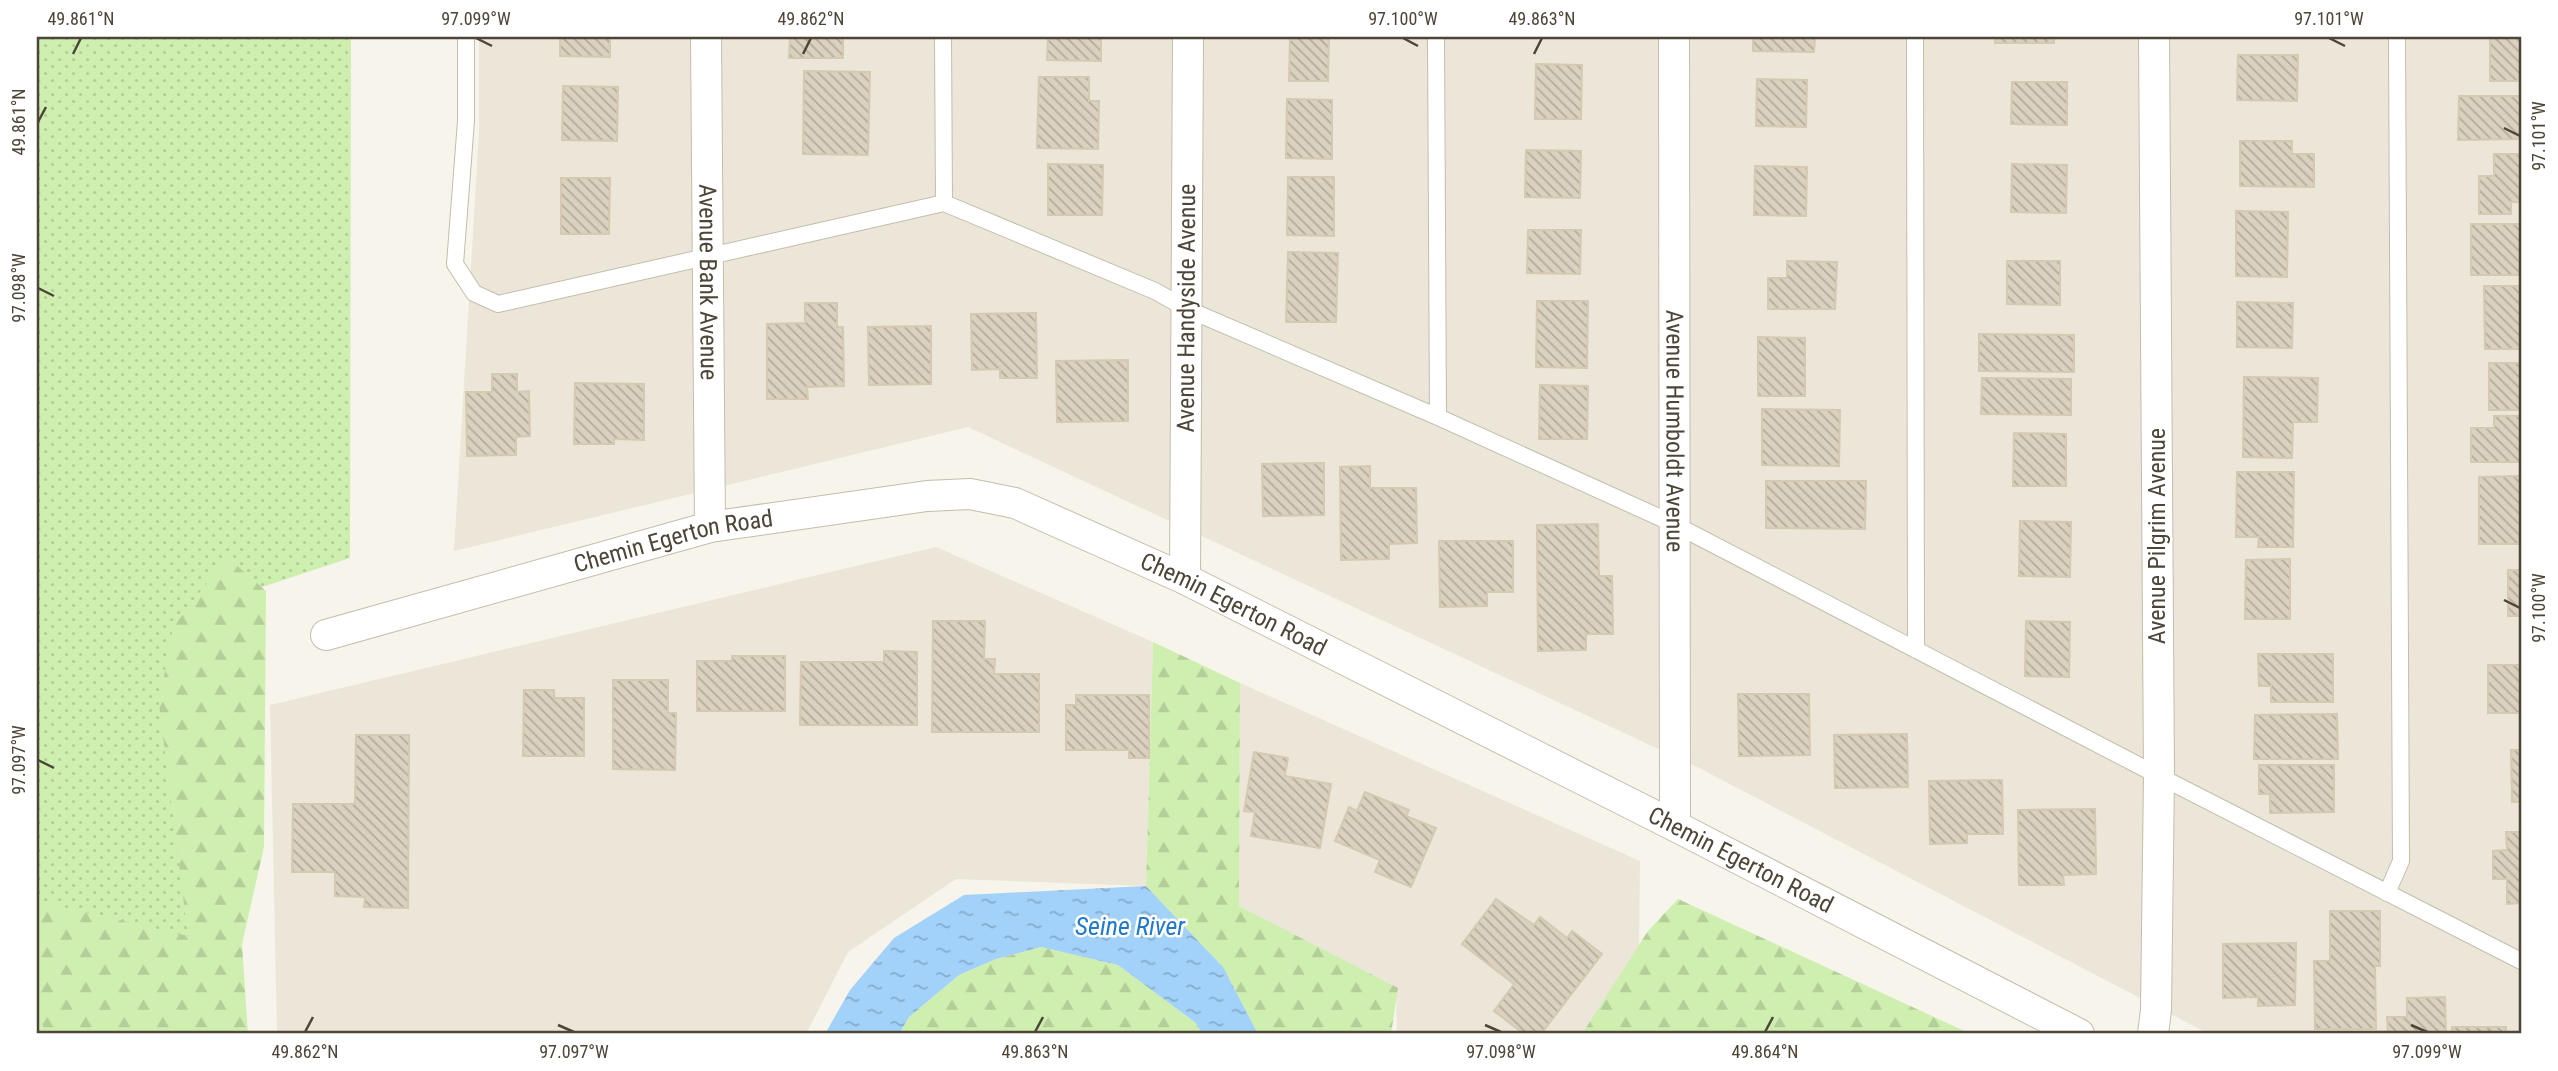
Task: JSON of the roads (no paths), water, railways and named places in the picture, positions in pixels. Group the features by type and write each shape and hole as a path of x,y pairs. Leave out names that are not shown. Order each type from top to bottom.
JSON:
{"street":[{"name":"Avenue Bank Avenue","path":"705,37 710,527"},
{"name":"Avenue Handyside Avenue","path":"1185,579 1188,37"},
{"name":"Avenue Humboldt Avenue","path":"1674,37 1675,826"},
{"name":"Avenue Pilgrim Avenue","path":"2153,1034 2156,1010 2159,776 2154,37"},
{"name":"Chemin Egerton Road","path":"326,635 710,527 927,496 970,494 1014,503 1185,579 1675,826 2079,1034"}],"lane":[{"path":"466,37 466,121 455,264 474,293 499,304 944,203 1155,291 1187,309 1229,325 1674,524 2521,961"},
{"path":"943,37 944,203"},
{"path":"1436,37 1438,418"},
{"path":"1916,37 1916,650"},
{"path":"2387,893 2400,861 2397,37"}],"water":[{"name":"Seine River","path":"1146,886 1223,967 1258,1034 1202,1034 1196,1023 1118,965 1041,947 996,959 959,975 909,1017 899,1034 825,1034 850,990 894,938 964,895"}]}
